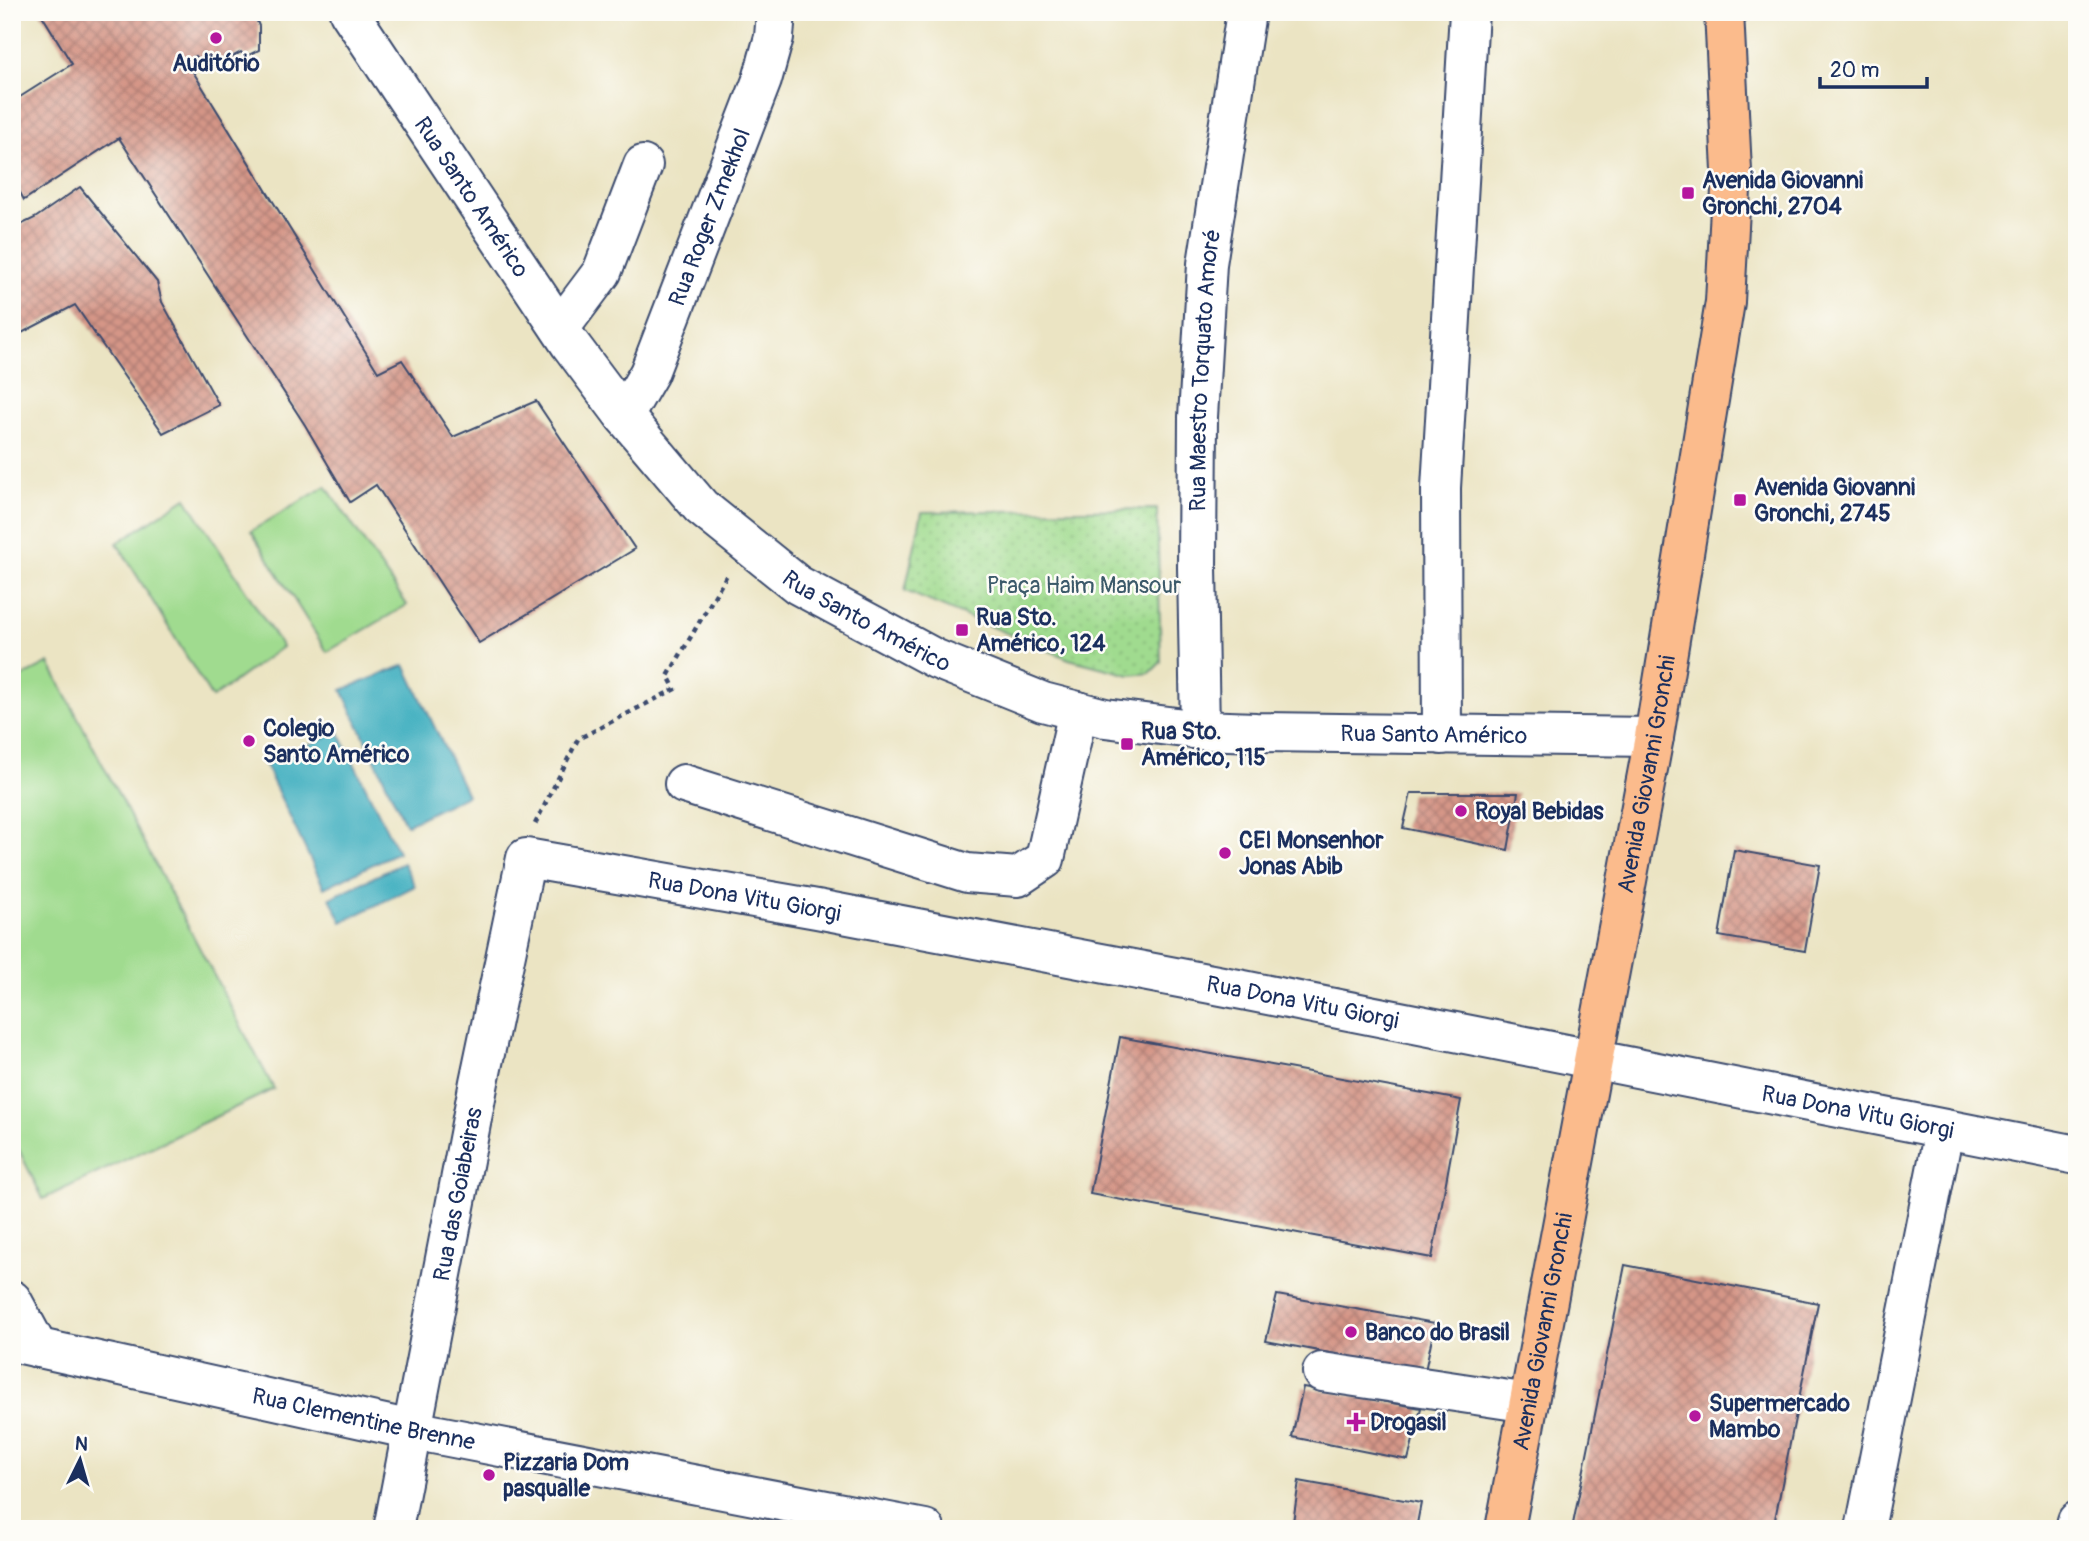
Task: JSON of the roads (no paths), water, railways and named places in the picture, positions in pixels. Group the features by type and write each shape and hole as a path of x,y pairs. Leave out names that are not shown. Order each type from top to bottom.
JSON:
{"main road":[{"name":"Avenida Giovanni Gronchi","path":"1506,1529 1654,737 1725,302 1732,171 1724,12"}],"street":[{"name":"Rua Santo Américo","path":"349,12 560,328 624,416 701,507 798,585 936,659 1043,702 1105,718 1200,730 1654,737"},
{"name":"Rua Roger Zmekhol","path":"624,416 649,373 762,80 774,37 776,12"},
{"name":"Rua Maestro Torquato Amoré","path":"1200,730 1198,417 1207,264 1246,12"},
{"path":"1442,735 1441,488 1469,12"},
{"path":"560,328 602,272 643,165"},
{"path":"684,784 967,873 1018,877 1045,859 1078,711"},
{"name":"Rua Dona Vitu Giorgi","path":"526,858 846,915 1842,1107 1944,1130 2077,1155"},
{"name":"Rua das Goiabeiras","path":"393,1529 479,1082 526,858"},
{"path":"1865,1529 1944,1130"},
{"path":"12,1300 25,1345"},
{"name":"Rua Clementine Brenne","path":"25,1345 412,1430 925,1529"},
{"path":"1322,1372 1530,1403"},
{"path":"2075,1529 2077,1521"}],"water":[{"path":"405,665 467,795 406,825 342,690"},
{"path":"338,731 398,852 324,888 265,765"},
{"path":"403,863 415,886 342,922 330,898"}],"place":[{"name":"Auditório","path":"216,38"},
{"name":"Avenida Giovanni Gronchi, 2704","path":"1688,193"},
{"name":"Avenida Giovanni Gronchi, 2745","path":"1740,500"},
{"name":"Rua Sto. Américo, 124","path":"962,630"},
{"name":"Colegio Santo Américo","path":"249,741"},
{"name":"Rua Sto. Américo, 115","path":"1127,744"},
{"name":"Royal Bebidas","path":"1461,811"},
{"name":"CEI Monsenhor Jonas Abib","path":"1225,853"},
{"name":"Banco do Brasil","path":"1351,1332"},
{"name":"Supermercado Mambo","path":"1695,1416"},
{"name":"Drogasil","path":"1356,1422"},
{"name":"Pizzaria Dom pasqualle","path":"489,1475"}],"park label":[{"name":"Praça Haim Mansour","path":"1084,585"}]}
